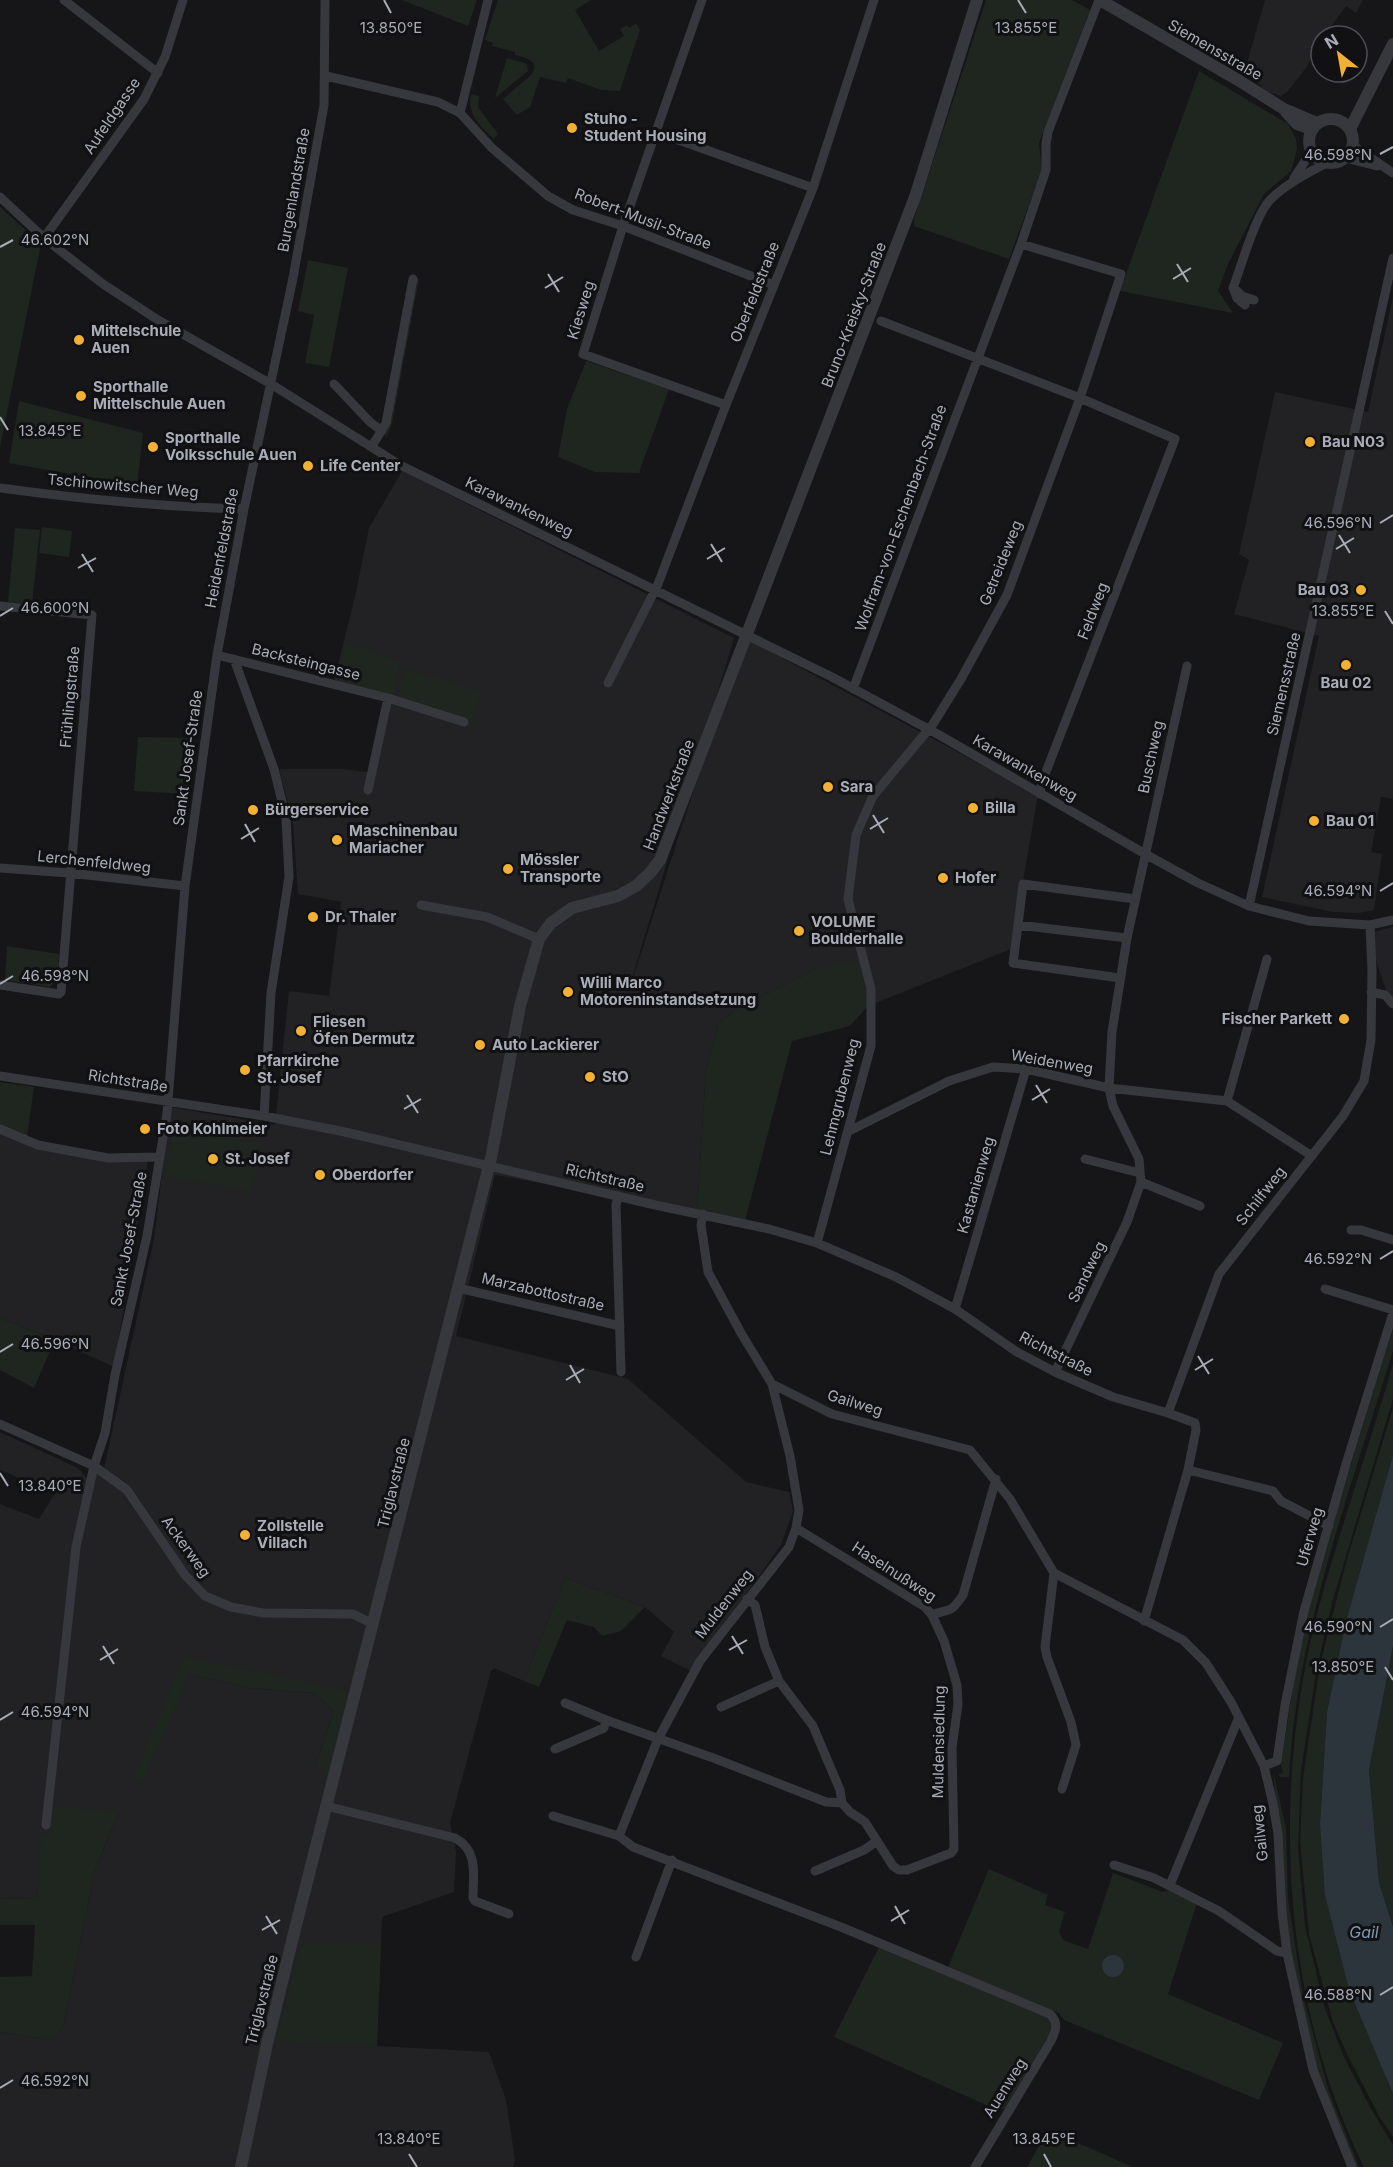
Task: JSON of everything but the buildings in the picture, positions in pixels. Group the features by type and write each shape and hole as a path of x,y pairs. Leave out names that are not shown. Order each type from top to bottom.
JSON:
{"street":[{"path":"63,0 158,73"},
{"name":"Aufeldgasse","path":"44,238 144,99 158,73 183,0"},
{"name":"Burgenlandstraße","path":"271,384 316,157 324,105 325,0"},
{"path":"460,113 488,0"},
{"name":"Kiesweg","path":"699,0 623,226 584,354 726,405"},
{"name":"Oberfeldstraße","path":"655,591 813,188 874,0"},
{"name":"Bruno-Kreisky-Straße","path":"746,635 915,197 977,0"},
{"name":"Siemensstraße","path":"1100,0 1238,80 1284,109 1297,124 1314,126"},
{"name":"Wolfram-von-Eschenbach-Straße","path":"853,689 1021,244 1046,170 1048,132 1100,0"},
{"path":"1346,125 1363,100 1393,44"},
{"name":"Robert-Musil-Straße","path":"326,76 438,102 460,113 492,148 548,196 573,210 623,226 774,285"},
{"path":"1288,187 1311,152 1310,136 1314,126 1330,118 1346,125 1352,145 1393,173"},
{"path":"656,132 813,188"},
{"path":"1345,158 1352,145"},
{"path":"1311,152 1325,164"},
{"path":"1250,303 1237,298 1233,288 1255,227 1269,200 1306,173 1345,158 1382,167"},
{"path":"0,197 44,238 103,284 152,316 271,384"},
{"name":"Getreideweg","path":"928,729 961,679 1007,595 1080,399 1121,273 1021,244"},
{"name":"Siemensstraße","path":"1250,906 1393,258"},
{"path":"372,446 386,423 412,279"},
{"path":"882,321 1080,399"},
{"name":"Karawankenweg","path":"271,384 412,471 853,689 928,729 1198,883 1250,906 1308,921 1370,925 1393,920"},
{"name":"Heidenfeldstraße","path":"217,655 244,508 271,384"},
{"path":"334,384 370,422 382,431"},
{"name":"Feldweg","path":"1040,794 1042,782 1175,439 1080,399"},
{"name":"Tschinowitscher Weg","path":"0,488 62,497 172,507 244,508"},
{"path":"608,683 655,591"},
{"name":"Frühlingstraße","path":"0,606 92,615 69,873"},
{"name":"Handwerkstraße","path":"488,1167 520,1006 539,939 551,923 572,908 618,896 636,886 660,860 746,635"},
{"name":"Backsteingasse","path":"217,655 388,698 464,722"},
{"name":"Sankt Josef-Straße","path":"46,1825 76,1546 94,1466 105,1432 115,1376 147,1236 168,1102 185,886 217,655"},
{"path":"234,659 274,769 285,818 288,877 272,993 264,1116"},
{"name":"Buschweg","path":"1147,855 1187,666"},
{"path":"368,790 388,698"},
{"name":"Lehmgrubenweg","path":"817,1243 871,1046 871,989 848,899 856,835 873,796 928,729"},
{"path":"1141,1177 1138,1159 1113,1106 1109,1088 1112,1032 1120,978 1135,899 1147,855"},
{"name":"Lerchenfeldweg","path":"0,868 185,886"},
{"path":"0,985 61,993 69,873"},
{"path":"1120,978 1013,963 1023,884 1135,899"},
{"path":"421,905 487,917 539,939"},
{"path":"1018,925 1127,938"},
{"name":"Schilfweg","path":"1168,1413 1218,1274 1343,1116 1364,1081 1371,1041 1370,925"},
{"path":"1227,1101 1267,959"},
{"path":"1371,992 1385,995 1393,1004"},
{"name":"Weidenweg","path":"849,1131 949,1081 993,1067 1026,1069 1109,1088 1227,1101 1312,1156"},
{"name":"Kastanienweg","path":"955,1309 1026,1069"},
{"name":"Richtstraße","path":"0,1076 264,1116 345,1132 488,1167 769,1229 817,1243 896,1277 955,1309 1017,1352 1055,1372 1113,1397 1168,1413"},
{"path":"0,1129 38,1144 108,1158 159,1158"},
{"path":"1085,1159 1141,1177 1200,1206"},
{"name":"Triglavstraße","path":"241,2167 267,2044 488,1167"},
{"name":"Sandweg","path":"1055,1372 1127,1222 1141,1177"},
{"name":"Marzabottostraße","path":"618,1196 616,1205 621,1372"},
{"path":"703,1214 701,1225 708,1272 772,1384"},
{"path":"1351,1230 1361,1230 1393,1240"},
{"name":"Marzabottostraße","path":"458,1288 620,1326"},
{"name":"Uferweg","path":"1264,1766 1277,1761 1285,1705 1304,1611 1393,1312 1325,1289"},
{"name":"Gailweg","path":"772,1384 832,1414 970,1450 996,1479 1031,1531 1054,1573 1183,1640 1206,1663 1239,1717 1264,1766 1278,1834 1282,1912 1287,1953 1313,2070 1352,2167"},
{"name":"Muldenweg","path":"619,1836 658,1739 700,1661 789,1547 796,1528 799,1510 790,1456 772,1384"},
{"path":"1144,1620 1188,1470 1196,1430 1195,1423 1168,1413"},
{"name":"Ackerweg","path":"0,1424 94,1466 127,1490 185,1575 205,1596 231,1607 263,1613 353,1614 373,1624"},
{"path":"1188,1470 1273,1491 1281,1501 1329,1526"},
{"name":"Haselnußweg","path":"796,1528 925,1606 932,1615 954,1609 963,1595 996,1479"},
{"path":"1054,1573 1045,1647 1071,1722 1076,1745 1062,1789"},
{"path":"747,1599 755,1605 765,1647 779,1681 813,1726 840,1790 842,1803"},
{"name":"Muldensiedlung","path":"606,1720 716,1759 826,1802 842,1803 850,1812 865,1822 893,1866 899,1870 907,1870 951,1853 954,1849 952,1748 958,1704 957,1685 944,1641 932,1615"},
{"path":"721,1707 779,1681"},
{"path":"555,1749 604,1728 606,1720 565,1703"},
{"path":"1170,1886 1239,1717"},
{"path":"326,1806 456,1838 471,1853 475,1901 509,1914"},
{"path":"553,1816 619,1836 633,1847 672,1860 636,1957"},
{"path":"815,1871 864,1850 877,1841"},
{"name":"Auenweg","path":"672,1860 1050,2014 1056,2022 1051,2041 975,2167"},
{"path":"1114,1864 1170,1886 1220,1911 1277,1951 1287,1953"}],"shaded area":[{"path":"402,0 477,0 468,26"},
{"path":"498,0 591,0 575,10 599,51 624,36 620,29 627,25 629,28 636,23 640,30 620,91 601,90 568,78 566,83 540,77 530,107 517,115 503,99 531,75 534,66 531,61 515,55 515,52 492,46 493,43 485,40"},
{"path":"986,0 1072,0 1090,10 1039,143 1042,170 1009,259 914,226 914,219"},
{"path":"1265,0 1363,0 1356,13 1346,6 1333,24 1309,24 1309,63 1287,92 1281,96 1266,91 1245,70"},
{"path":"507,58 527,64 528,71 495,98"},
{"path":"1199,71 1288,124 1296,139 1297,149 1291,171 1264,194 1228,264 1218,291 1233,313 1120,291"},
{"path":"471,94 479,96 478,107 498,134 494,139 473,113"},
{"path":"0,207 41,244 0,447"},
{"path":"308,260 348,268 329,367 305,363 314,315 298,311"},
{"path":"417,279 419,279 392,423 385,437 390,423"},
{"path":"1393,297 1393,799 1381,797 1371,852 1382,854 1374,910 1359,913 1333,912 1262,897 1319,636 1234,614 1249,560 1239,554 1275,392 1368,412"},
{"path":"586,361 669,389 639,473 595,472 558,457 567,409"},
{"path":"19,401 143,433 137,486 9,463"},
{"path":"402,471 734,638 623,1009 743,637 1038,795 1011,949 868,1006 820,967 737,1009 719,1023 706,1070 697,1211 495,1175 456,1336 628,1379 746,1482 789,1492 793,1511 781,1545 691,1671 661,1656 674,1632 645,1607 565,1578 524,1681 494,1668 491,1671 450,1823 456,1852 454,1892 382,1917 377,2046 489,2052 506,2100 515,2160 513,2167 0,2167 0,2032 37,2038 63,2027 95,1870 119,1811 49,1837 43,1837 37,1898 0,1899 0,1504 39,1519 55,1493 0,1470 0,1432 78,1468 86,1478 104,1469 154,1239 170,1107 275,1125 289,991 329,996 341,902 298,894 293,824 279,769 342,769 375,773 390,698 334,682 369,528","holes":["190,1674 349,1691 316,1764 334,1711 313,1693 250,1688"]},
{"path":"42,527 72,531 69,557 39,553"},
{"path":"15,528 40,530 32,604 8,602"},
{"path":"346,642 400,661 393,698 338,682"},
{"path":"404,668 482,691 472,723 398,698"},
{"path":"138,737 195,738 187,794 134,791"},
{"path":"1393,927 1393,999 1387,993 1373,951 1374,932"},
{"path":"7,946 59,954 58,973 53,984 49,987 5,980"},
{"path":"859,961 868,1006 850,1026 792,1041 745,1221 697,1211 706,1070 719,1023 737,1009 820,967"},
{"path":"0,1082 34,1087 27,1137 0,1125"},
{"name":"St. Josef","path":"174,1126 261,1142 252,1192 165,1176"},
{"path":"0,1131 23,1143 148,1160 114,1367 0,1318"},
{"path":"0,1318 55,1340 34,1388 0,1370"},
{"path":"1393,1329 1393,1351 1343,1509 1314,1615 1294,1722 1289,1777 1281,1777 1278,1774 1283,1773 1281,1765 1305,1623 1331,1528"},
{"path":"1393,1364 1393,1399 1332,1603 1316,1673 1301,1771 1298,1848 1305,1926 1325,2009 1343,2055 1393,2145 1393,2167 1364,2167 1338,2108 1318,2047 1304,1984 1295,1920 1290,1856 1291,1791 1296,1727 1315,1623"},
{"path":"1393,1408 1393,1455 1346,1621 1327,1712 1320,1824 1387,2082 1393,2094 1393,2137 1379,2116 1333,2022 1309,1934 1300,1841 1303,1778 1320,1664 1347,1559"},
{"path":"565,1578 645,1607 621,1631 602,1636 594,1627 567,1620 539,1687 524,1681"},
{"path":"1393,1646 1393,1927 1379,1882 1369,1770"},
{"path":"184,1656 349,1691 327,1778 316,1764 334,1711 313,1693 250,1688 190,1674 146,1775 137,1781 133,1778"},
{"path":"1273,1771 1286,1828 1288,1898 1303,1996 1329,2092 1359,2167 1354,2167 1317,2072 1289,1944"},
{"path":"52,1807 119,1811 95,1870 63,2027 53,2037 37,2038 0,2032 0,1977 32,1976 35,1925 0,1925 0,1899 37,1898 42,1837 49,1837"},
{"path":"989,1869 1048,1895 1045,1905 1065,1912 1059,1932 1063,1940 1088,1949 1113,1873 1163,1892 1171,1890 1197,1903 1168,1994 1283,2043 1259,2100 1064,2020 1059,2013 948,1967"},
{"path":"301,1942 381,1944 377,2046 276,2041"},
{"path":"879,1947 1038,2011 1050,2019 1053,2029 1006,2108 995,2109 834,2037"},
{"path":"1048,2130 1133,2167 1027,2167"}],"water":[{"name":"Gail","path":"1393,1455 1393,1646 1369,1770 1379,1882 1393,1927 1393,2094 1349,1989 1325,1895 1320,1824 1327,1712 1346,1621"},
{"path":"1113,1955 1121,1958 1124,1966 1121,1974 1113,1977 1105,1974 1102,1966 1105,1958"}],"place":[{"name":"Stuho - Student Housing","path":"572,128"},
{"name":"Mittelschule Auen","path":"79,340"},
{"name":"Sporthalle Mittelschule Auen","path":"81,396"},
{"name":"Bau N03","path":"1310,442"},
{"name":"Sporthalle Volksschule Auen","path":"153,447"},
{"name":"Life Center","path":"308,466"},
{"name":"Bau 03","path":"1361,590"},
{"name":"Bau 02","path":"1346,665"},
{"name":"Sara","path":"828,787"},
{"name":"Billa","path":"973,808"},
{"name":"Bürgerservice","path":"253,810"},
{"name":"Bau 01","path":"1314,821"},
{"name":"Maschinenbau Mariacher","path":"337,840"},
{"name":"Mössler Transporte","path":"508,869"},
{"name":"Hofer","path":"943,878"},
{"name":"Dr. Thaler","path":"313,917"},
{"name":"VOLUME Boulderhalle","path":"799,931"},
{"name":"Willi Marco Motoreninstandsetzung","path":"568,992"},
{"name":"Fischer Parkett","path":"1344,1019"},
{"name":"Fliesen Öfen Dermutz","path":"301,1031"},
{"name":"Auto Lackierer","path":"480,1045"},
{"name":"Pfarrkirche St. Josef","path":"245,1070"},
{"name":"StO","path":"590,1077"},
{"name":"Foto Kohlmeier","path":"145,1129"},
{"name":"St. Josef","path":"213,1159"},
{"name":"Oberdorfer","path":"320,1175"},
{"name":"Zollstelle Villach","path":"245,1535"}]}
